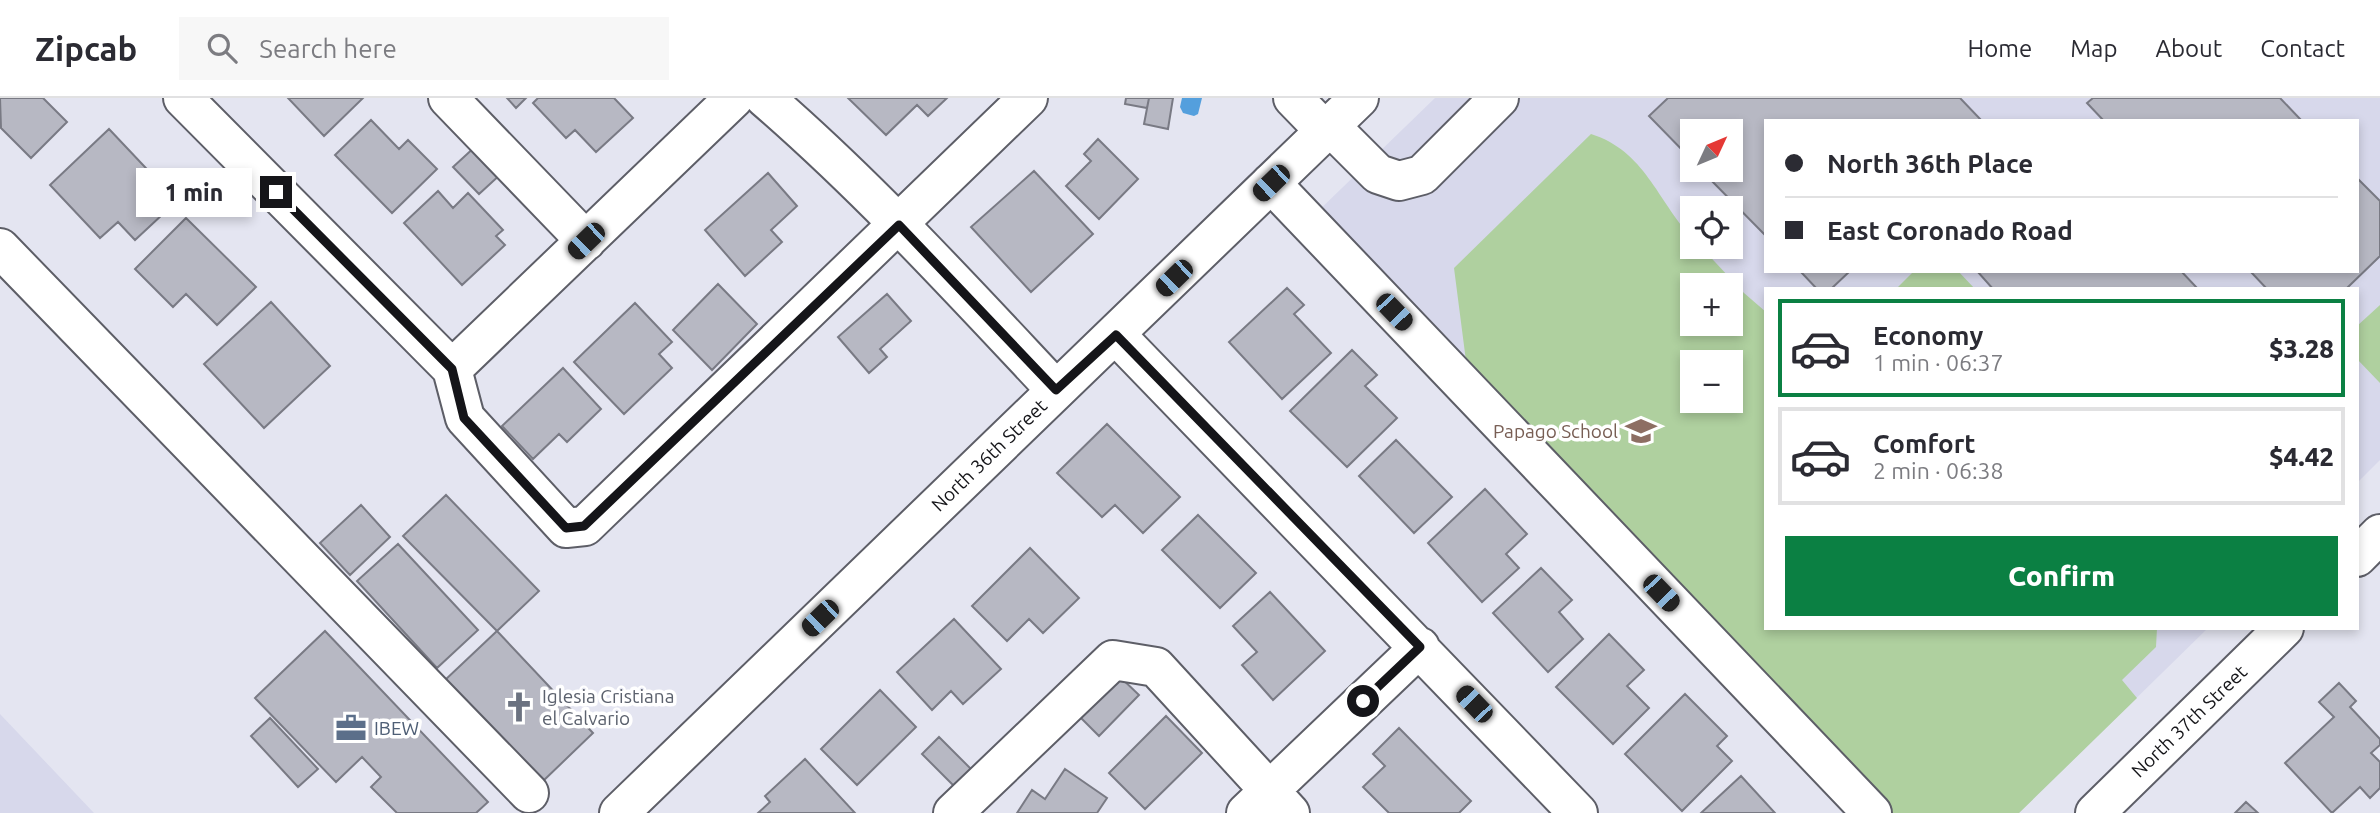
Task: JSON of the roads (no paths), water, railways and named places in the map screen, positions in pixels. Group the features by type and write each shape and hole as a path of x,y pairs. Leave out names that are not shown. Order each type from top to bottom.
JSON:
{"street":[{"path":"183,98 452,369 464,418 566,528 584,526 1028,98"},
{"path":"448,98 586,241"},
{"path":"452,369 734,98"},
{"path":"765,98 899,225 1056,390"},
{"path":"1293,98 1378,174 1399,181 1422,174 1499,98"},
{"name":"North 36th Street","path":"619,813 1359,98"},
{"path":"1271,183 1872,813"},
{"path":"0,248 529,793"},
{"path":"1116,335 1578,813"},
{"path":"2359,555 2380,534"},
{"name":"North 37th Street","path":"2095,813 2282,630"},
{"path":"953,813 1112,660 1156,667 1268,806 1420,647"}],"water":[{"path":"1182,98 1202,98 1198,114 1194,116 1183,113 1180,107"}],"place":[{"name":"Papago School","path":"1641,431"},
{"name":"Iglesia Cristiana el Calvario","path":"519,707"},
{"name":"IBEW","path":"351,728"}]}
